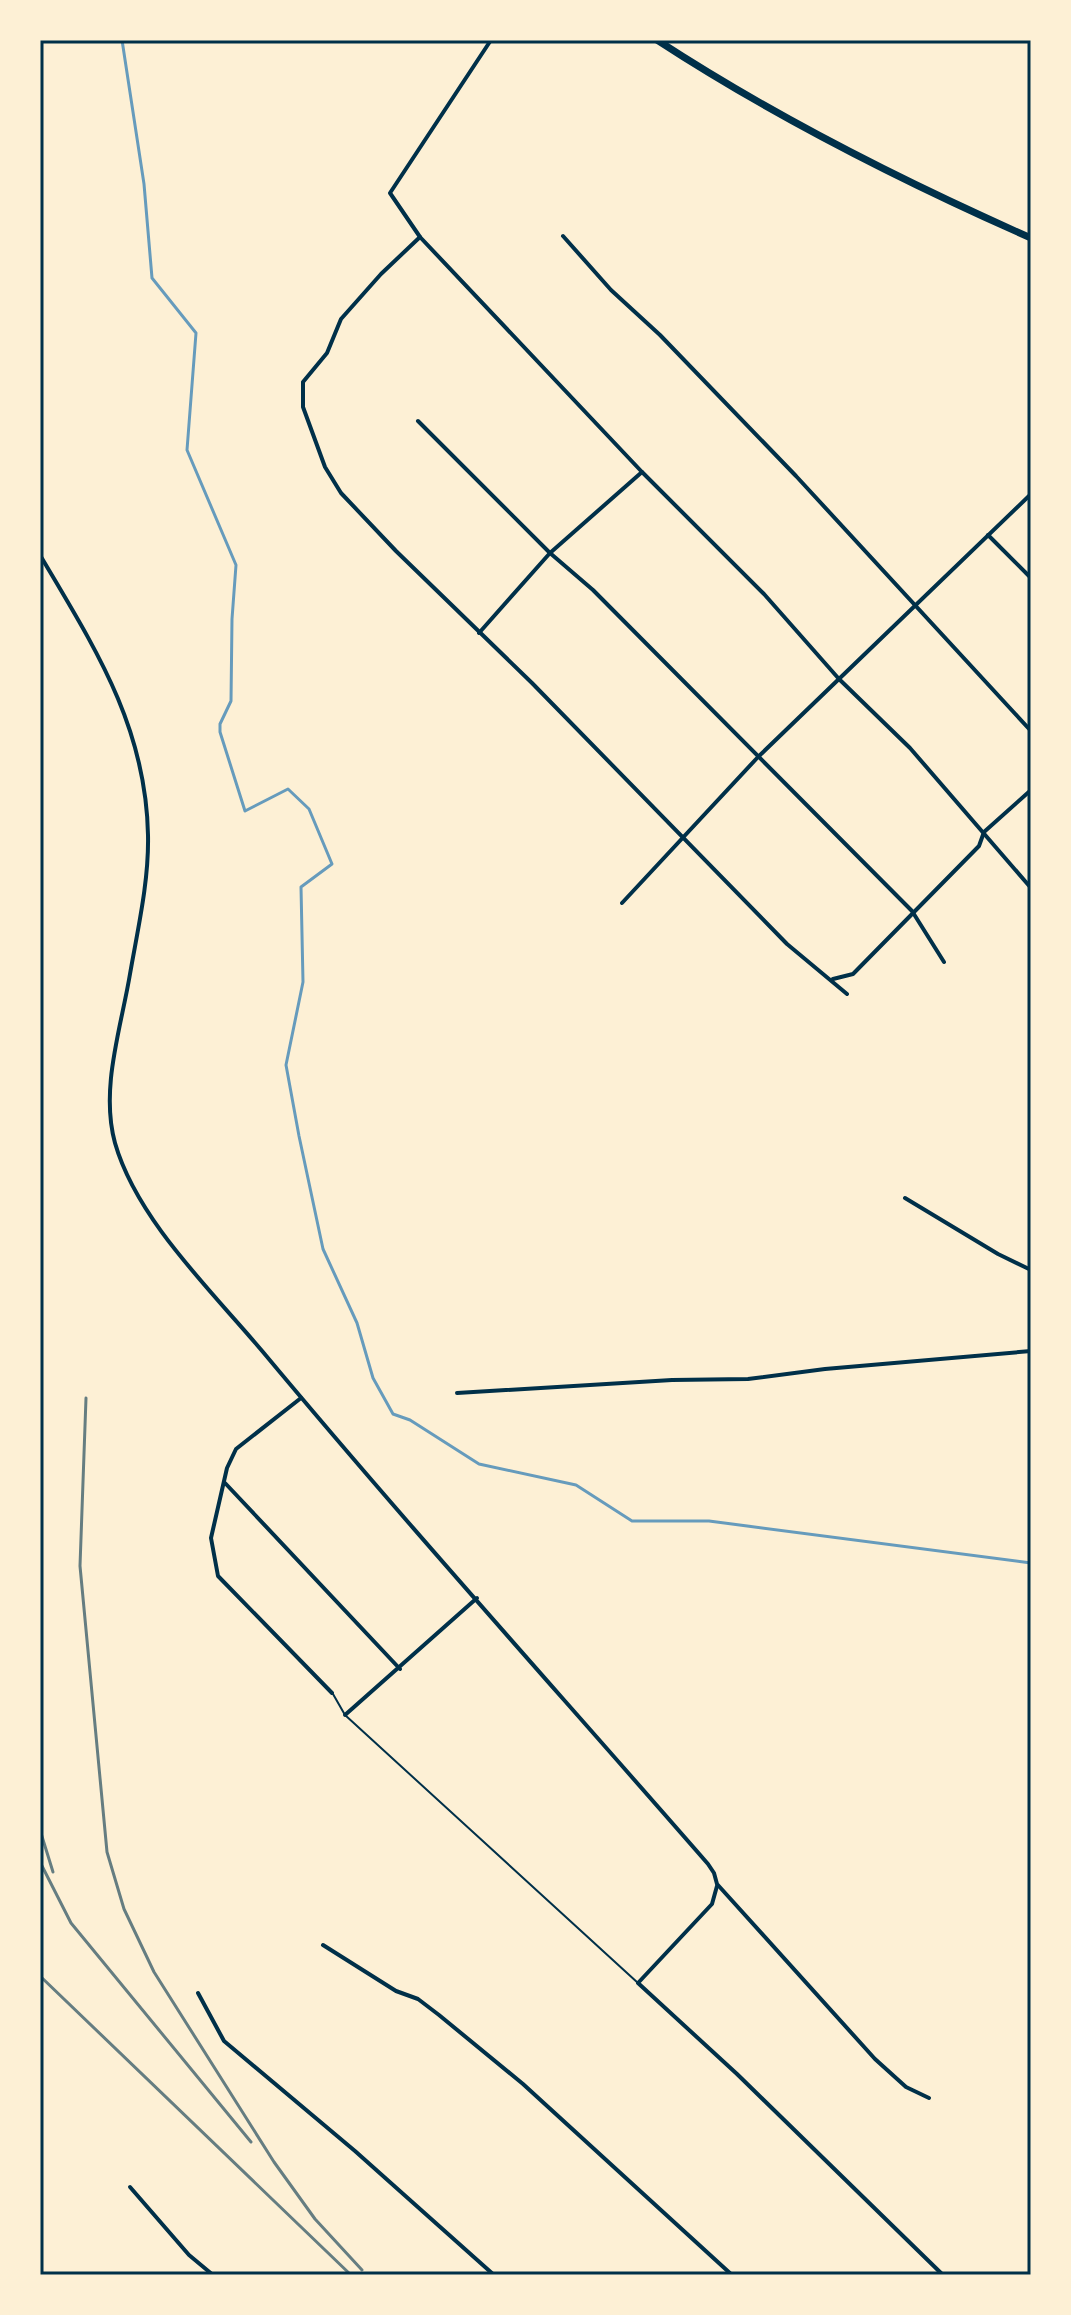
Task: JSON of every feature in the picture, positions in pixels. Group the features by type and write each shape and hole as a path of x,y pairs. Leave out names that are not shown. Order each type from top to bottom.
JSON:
{"highway":[{"path":"657,40 777,112 951,202 1031,238"}],"street":[{"path":"491,40 390,193 420,237 642,472 764,594 839,679 910,748 1031,888"},
{"path":"563,236 611,290 660,335 796,476 1031,731"},
{"path":"420,237 381,274 341,319 327,353 303,382 303,407 325,467 341,493 684,836 787,944 847,994"},
{"path":"418,421 550,553 593,590 912,911 944,962"},
{"path":"479,633 550,553 642,472"},
{"path":"622,903 758,757 1031,494"},
{"path":"988,535 1031,578"},
{"path":"40,555 117,692 144,782 148,836 146,885 110,1097 117,1149 124,1171 168,1239 301,1398 714,1873 717,1893 712,1904 638,1983 943,2275"},
{"path":"832,979 853,974 979,846 984,832 1031,790"},
{"path":"905,1198 998,1254 1031,1270"},
{"path":"457,1393 672,1380 748,1379 1031,1351"},
{"path":"301,1398 236,1449 227,1468 211,1538 218,1576 332,1693"},
{"path":"225,1483 400,1669"},
{"path":"345,1715 477,1598"},
{"path":"717,1884 875,2059 906,2087 929,2098"},
{"path":"323,1945 396,1991 418,1999 439,2015 523,2084 732,2275"},
{"path":"198,1993 224,2041 355,2151 494,2275"},
{"path":"130,2187 189,2255 213,2275"}],"lane":[{"path":"332,1693 345,1715 638,1983"}],"waterway":[{"path":"122,40 144,184 152,278 196,333 187,450 236,565 231,701 220,724 220,732 245,811 288,789 309,809 332,864 301,887 303,982 286,1065 323,1249 357,1323 373,1378 393,1414 410,1420 479,1464 576,1485 632,1521 709,1521 1031,1563"}],"railway":[{"path":"86,1398 80,1566 107,1852 124,1909 154,1972 274,2162 315,2219 362,2270"},
{"path":"40,1830 53,1872"},
{"path":"40,1862 71,1923 251,2142"},
{"path":"40,1976 351,2275"}]}
